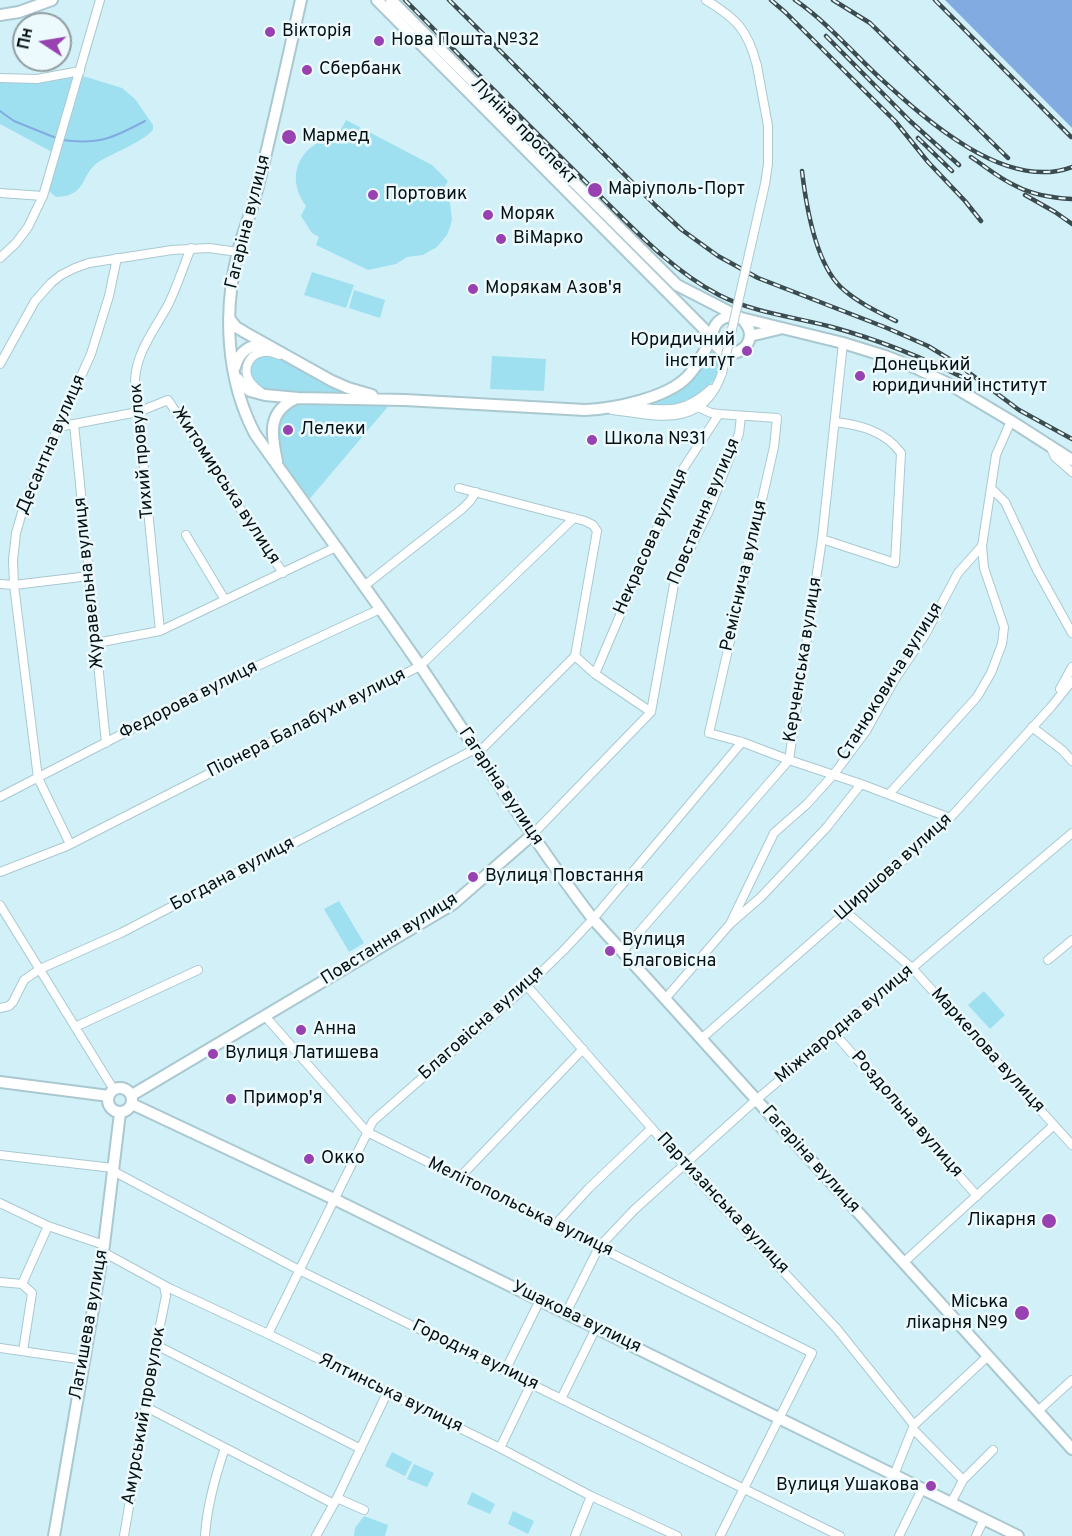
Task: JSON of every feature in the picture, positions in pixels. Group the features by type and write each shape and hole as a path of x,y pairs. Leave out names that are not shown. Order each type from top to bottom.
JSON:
{"street":[{"path":"0,258 16,243 28,227 43,196 100,0"},
{"name":"Гагаріна вулиця","path":"301,0 259,185 238,252 230,295 229,317 235,374 242,404 255,434 420,666 532,836 592,919 1072,1449"},
{"name":"Луніна проспект","path":"376,0 712,337"},
{"name":"Луніна проспект","path":"391,0 670,280 683,290 738,317 843,343 916,368 949,384 1072,460"},
{"path":"271,347 257,345 245,350 237,360 235,374 238,381 250,391 298,398 405,400 585,410 604,409 672,416 681,415 698,407 713,392 722,373 768,164 768,126 750,41 745,32 730,17 706,0"},
{"path":"0,15 19,12 48,1"},
{"path":"0,78 37,79 80,71"},
{"path":"0,194 43,196"},
{"path":"0,364 35,301 51,283 75,268 117,258 191,248 238,252"},
{"name":"Тихий провулок","path":"160,631 135,379 140,354 168,305 191,248"},
{"name":"Десантна вулиця","path":"70,844 38,778 14,585 14,560 19,525 33,483 91,354 109,296 117,258"},
{"path":"229,317 240,330 332,381 366,394 405,400"},
{"path":"604,409 653,396 679,384 689,375 704,350 712,337 714,326 718,321 723,317 738,317 746,323 750,336 748,343 740,351 729,353 718,348 704,350"},
{"name":"Луніна проспект","path":"750,336 781,328"},
{"path":"712,337 718,348"},
{"name":"Керченська вулиця","path":"622,952 789,760 822,539 843,343"},
{"path":"265,395 252,384 247,376 248,363 254,356 263,352 272,352 305,366"},
{"path":"622,405 664,411 688,406 703,396 722,373"},
{"path":"278,467 272,432 273,422 283,407 298,398"},
{"name":"Житомирська вулиця","path":"138,411 168,400 283,573"},
{"path":"698,407 711,413 741,416"},
{"path":"58,427 138,411"},
{"name":"Некрасова вулиця","path":"595,674 681,472 719,414"},
{"name":"Реміснича вулиця","path":"741,416 777,418 774,447 710,733 742,742"},
{"name":"Повстання вулиця","path":"132,1100 265,1016 453,904 532,836 651,712 673,585 708,513 739,434 741,416"},
{"path":"889,794 977,697 991,673 1002,644 1004,627 984,568 982,546 996,455 1011,421"},
{"path":"822,539 895,563 901,453 896,446 868,428 835,422"},
{"name":"Журавельна вулиця","path":"74,424 106,743"},
{"path":"1049,444 1055,458 1072,472"},
{"path":"459,488 593,525 597,531 575,656 595,674 651,712"},
{"path":"991,488 1005,502 1037,570 1072,633"},
{"path":"364,586 462,509 476,492"},
{"name":"Піонера Балабухи вулиця","path":"0,872 70,844 420,666 574,518"},
{"path":"186,535 225,600"},
{"name":"Станюковича вулиця","path":"730,924 774,833 807,804 834,774 866,730 895,679 925,635 958,573 982,546"},
{"path":"96,643 160,631 336,547"},
{"path":"0,584 14,585 89,576"},
{"name":"Федорова вулиця","path":"0,797 223,682 380,609"},
{"name":"Богдана вулиця","path":"0,1008 9,1006 24,980 40,969 121,933 476,751 575,656"},
{"path":"1051,707 1072,667"},
{"name":"Ширшова вулиця","path":"701,1039 950,818 1072,681"},
{"path":"1032,727 1062,750 1072,761"},
{"path":"742,742 950,818"},
{"name":"Благовісна вулиця","path":"268,1334 373,1121 527,986 564,950 742,742"},
{"name":"Станюковича вулиця","path":"665,999 730,924 761,897 819,835 861,784"},
{"name":"Міжнародна вулиця","path":"566,1313 599,1247 634,1210 756,1100 1072,833"},
{"path":"0,905 75,1027 111,1093 109,1105 115,1112 125,1112 130,1109 132,1100 129,1091 119,1088 111,1093 0,1082"},
{"name":"Маркелова вулиця","path":"846,912 912,968 1072,1145"},
{"path":"1048,960 1072,940"},
{"path":"75,1027 198,970"},
{"name":"Партизанська вулиця","path":"527,986 684,1165 837,1329 914,1427 963,1480"},
{"name":"Мелітопольська вулиця","path":"265,1016 367,1132 812,1353 779,1418"},
{"name":"Роздольна вулиця","path":"835,1034 977,1196"},
{"path":"459,1178 583,1049"},
{"name":"Ушакова вулиця","path":"132,1100 1018,1536"},
{"name":"Латишева вулиця","path":"54,1536 103,1249 120,1113"},
{"path":"903,1263 1054,1125"},
{"path":"555,1225 589,1188 652,1128"},
{"path":"0,1155 113,1169"},
{"name":"Городня вулиця","path":"113,1169 299,1270 840,1536"},
{"name":"Ялтинська вулиця","path":"0,1203 103,1249 164,1286 268,1334 500,1448 591,1496 677,1536"},
{"path":"22,1284 48,1226"},
{"path":"0,1282 22,1284 32,1293 23,1351"},
{"name":"Амурський провулок","path":"124,1536 166,1296 164,1286"},
{"path":"166,1296 175,1291"},
{"path":"505,1371 540,1300"},
{"path":"561,1399 596,1328"},
{"path":"156,1345 362,1449"},
{"path":"0,1348 84,1360"},
{"path":"894,1475 914,1427 988,1356"},
{"path":"1038,1411 1072,1380"},
{"path":"500,1448 531,1384"},
{"path":"316,1536 362,1449 387,1393"},
{"path":"146,1407 336,1501 364,1510"},
{"path":"720,1536 779,1418"},
{"path":"205,1536 213,1486 225,1448"},
{"path":"951,1503 963,1480 993,1450"},
{"path":"899,1536 922,1489"},
{"path":"574,1536 591,1496"},
{"path":"976,1536 984,1519"},
{"path":"653,1536 658,1527"}],"shaded area":[{"path":"945,0 1072,0 1072,128"},
{"path":"75,76 52,152 0,124 0,82 37,83"},
{"path":"83,76 122,88 135,99 153,125 153,129 145,137 93,166 74,193 56,197 50,192 50,188"},
{"name":"Портовик","path":"346,120 432,165 448,181 443,189 450,203 452,219 447,235 437,247 423,255 407,257 396,264 368,270 316,245 319,237 312,233 301,216 306,206 299,195 296,172 305,153 324,140 337,137"},
{"path":"312,272 354,285 346,308 304,295"},
{"path":"354,290 385,300 380,318 349,308"},
{"path":"717,350 723,354 719,371 710,385 699,395 679,405 643,405 683,388 697,373 710,351"},
{"path":"271,355 365,396 266,393 253,381 251,364 259,356"},
{"path":"492,356 546,359 544,391 490,389"},
{"path":"300,400 391,403 307,502 281,466 276,440 279,415"},
{"path":"339,901 364,943 349,952 324,909"},
{"path":"984,991 1005,1015 990,1029 968,1005"},
{"path":"392,1452 412,1462 405,1476 385,1466"},
{"path":"414,1464 434,1473 427,1487 407,1479"},
{"path":"472,1492 495,1504 490,1514 467,1504"},
{"path":"513,1511 534,1521 528,1534 508,1524"},
{"path":"364,1516 388,1525 385,1536 354,1536 355,1528"}],"waterway":[{"path":"0,111 14,121 56,138"},
{"path":"62,140 86,142 105,139 145,121"}],"railway":[{"path":"405,0 638,233 669,261 701,285 746,306 832,327 884,344 968,380"},
{"path":"449,0 656,206 682,230 718,256 758,278 928,346 956,363 1019,410 1072,439"},
{"path":"771,0 895,121 981,221"},
{"path":"795,0 829,27 880,78 920,113 968,147 994,161 1020,169 1046,172 1072,167"},
{"path":"833,0 870,23 1008,158"},
{"path":"935,0 1071,137"},
{"path":"826,36 910,121 959,165"},
{"path":"918,138 952,171"},
{"path":"971,157 1004,180 1029,192 1072,199"},
{"path":"802,171 814,235 819,251 834,280 856,299 896,321"},
{"path":"1025,195 1072,224"}],"place":[{"name":"Вікторія","path":"270,32"},
{"name":"Нова Пошта №32","path":"379,41"},
{"name":"Сбербанк","path":"307,70"},
{"name":"Мармед","path":"289,137"},
{"name":"Маріуполь-Порт","path":"595,190"},
{"name":"Портовик","path":"373,195"},
{"name":"Моряк","path":"488,215"},
{"name":"ВіМарко","path":"501,239"},
{"name":"Морякам Азов'я","path":"473,289"},
{"name":"Юридичний інститут","path":"747,351"},
{"name":"Донецький юридичний інститут","path":"860,376"},
{"name":"Лелеки","path":"288,430"},
{"name":"Школа №31","path":"592,440"},
{"name":"Вулиця Повстання","path":"473,877"},
{"name":"Вулиця Благовісна","path":"610,951"},
{"name":"Анна","path":"301,1030"},
{"name":"Вулиця Латишева","path":"213,1054"},
{"name":"Примор'я","path":"231,1099"},
{"name":"Окко","path":"309,1159"},
{"name":"Лікарня","path":"1049,1221"},
{"name":"Міська лікарня №9","path":"1022,1313"},
{"name":"Вулиця Ушакова","path":"931,1486"}]}
